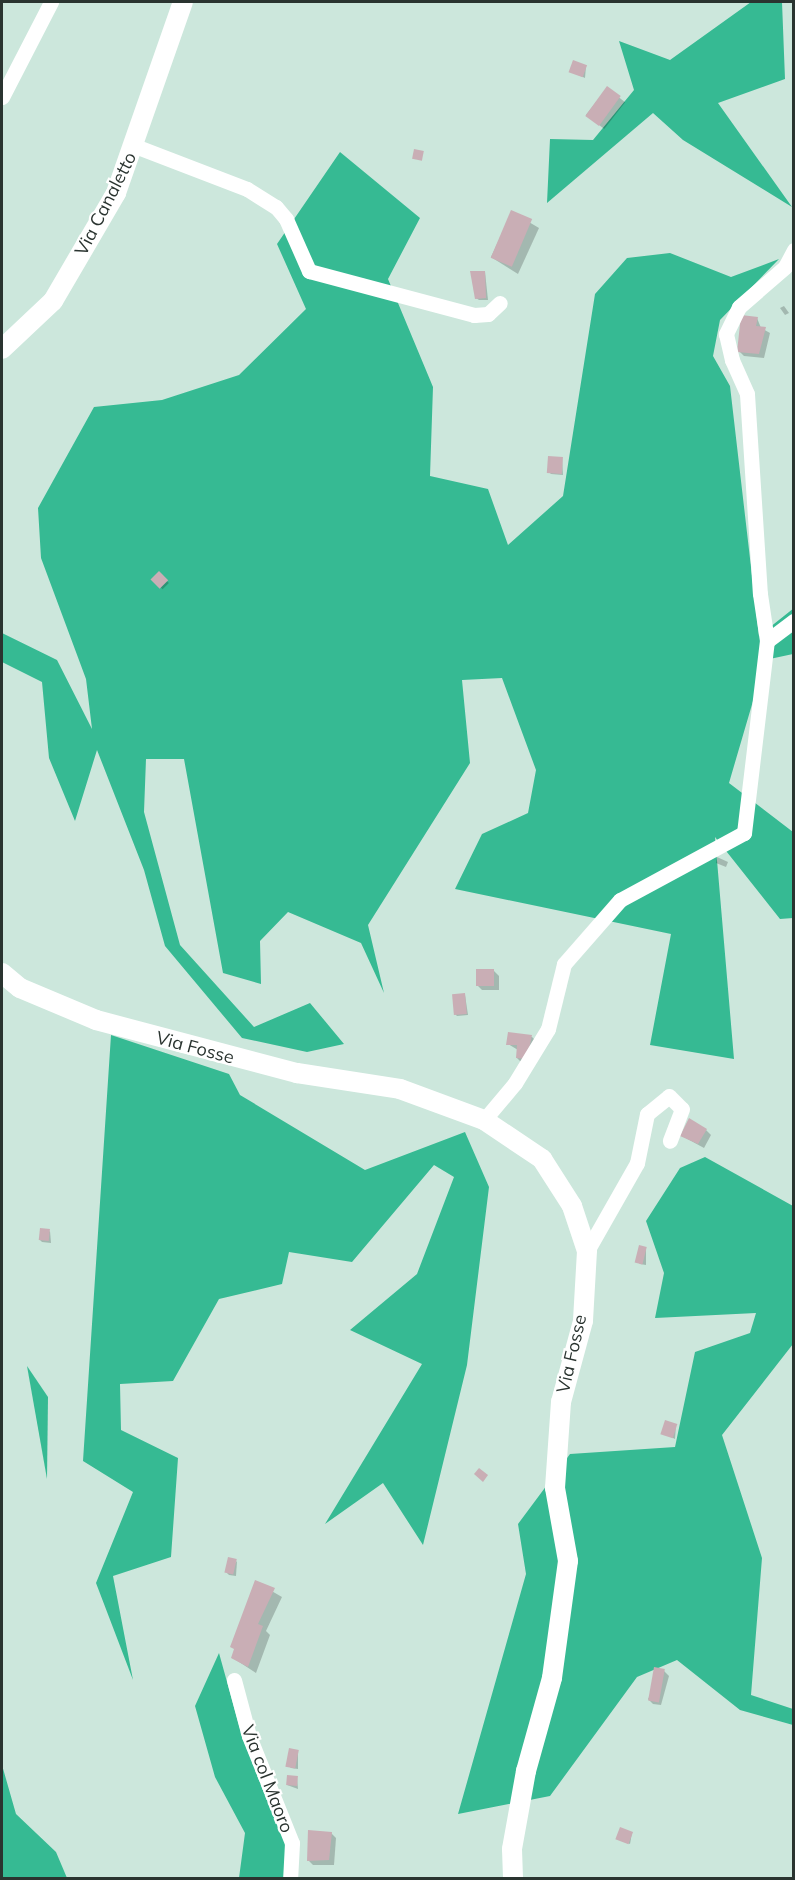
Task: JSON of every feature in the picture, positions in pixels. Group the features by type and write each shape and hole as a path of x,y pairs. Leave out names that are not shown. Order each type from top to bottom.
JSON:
{"street":[{"path":"2,97 51,2"},
{"name":"Via Canaletto","path":"2,349 53,301 116,193 135,147 157,66 183,2"},
{"path":"135,147 247,189 276,207 286,219 309,271 474,315 488,314 500,303"},
{"path":"484,1120 515,1083 548,1029 564,964 620,900 744,833 767,640 760,594 747,394 732,360 726,334 739,307 785,267 794,250"},
{"path":"767,640 794,621"},
{"name":"Via Fosse","path":"2,973 20,988 96,1020 285,1071 400,1089 484,1120 542,1159 572,1206 587,1251 583,1321 561,1402 555,1488 568,1561 552,1678 526,1771 512,1848 513,1878"},
{"path":"587,1251 637,1163 646,1114 669,1096 682,1109 670,1141"},
{"name":"Via col Maoro","path":"234,1680 249,1736 292,1843 290,1878"}],"green space":[{"path":"751,2 782,2 785,79 718,103 792,207 683,140 653,113 547,203 550,139 593,140 634,90 619,41 670,60"},
{"path":"340,152 420,218 388,279 433,387 430,476 488,489 508,545 563,496 595,294 627,258 670,253 731,277 779,259 720,320 713,356 730,386 759,636 794,608 793,654 765,660 729,783 793,832 793,918 780,919 715,837 734,1059 650,1045 671,934 455,889 482,834 528,813 536,770 502,678 462,680 470,763 368,925 384,993 361,943 288,912 260,941 261,984 223,973 184,759 146,759 144,812 180,945 254,1027 310,1003 344,1044 307,1052 242,1038 165,946 144,870 97,750 75,821 49,758 42,682 2,662 2,633 57,660 92,729 86,679 41,558 38,508 94,407 162,400 239,375 306,309 277,244"},
{"path":"111,1035 229,1074 240,1095 365,1170 465,1132 489,1187 467,1365 423,1545 383,1483 325,1524 422,1364 350,1330 417,1274 454,1177 434,1165 352,1262 289,1252 282,1284 219,1299 173,1381 120,1384 121,1430 178,1458 171,1557 113,1576 133,1680 96,1583 133,1492 83,1461"},
{"path":"705,1157 793,1206 793,1344 722,1435 762,1558 751,1695 793,1709 793,1725 740,1710 677,1660 637,1677 550,1796 458,1814 526,1574 518,1524 570,1454 675,1447 695,1352 750,1333 756,1313 655,1318 664,1273 646,1221 680,1168"},
{"path":"27,1366 48,1397 47,1479"},
{"path":"219,1653 242,1736 283,1822 289,1878 239,1878 245,1833 215,1777 195,1706"},
{"path":"2,1765 16,1814 56,1852 67,1878 2,1878"}],"building":[{"path":"573,60 587,65 583,77 569,72"},
{"path":"607,86 621,96 599,126 585,116"},
{"path":"414,149 424,151 422,161 412,159"},
{"path":"511,210 532,219 512,267 491,258"},
{"path":"470,271 485,271 486,298 475,299"},
{"path":"741,315 758,317 756,326 766,327 759,354 737,352"},
{"path":"548,456 563,457 562,474 547,473"},
{"path":"159,571 168,580 160,589 151,579"},
{"path":"476,969 494,969 494,986 476,986"},
{"path":"465,993 467,1014 454,1015 452,994"},
{"path":"508,1032 532,1035 527,1059 516,1058 517,1045 506,1045"},
{"path":"689,1118 707,1129 698,1144 680,1136"},
{"path":"40,1228 50,1229 49,1241 39,1240"},
{"path":"639,1245 647,1247 642,1264 635,1262"},
{"path":"665,1420 677,1424 673,1438 660,1434"},
{"path":"479,1468 488,1475 483,1482 474,1474"},
{"path":"228,1557 237,1559 233,1575 224,1573"},
{"path":"255,1580 275,1588 258,1624 263,1626 248,1667 231,1658 234,1649 230,1647"},
{"path":"654,1667 665,1669 659,1702 648,1700"},
{"path":"289,1748 299,1750 295,1769 285,1767"},
{"path":"287,1775 298,1776 297,1786 286,1785"},
{"path":"620,1827 633,1832 628,1844 615,1839"},
{"path":"308,1830 332,1832 329,1860 307,1861"}]}
